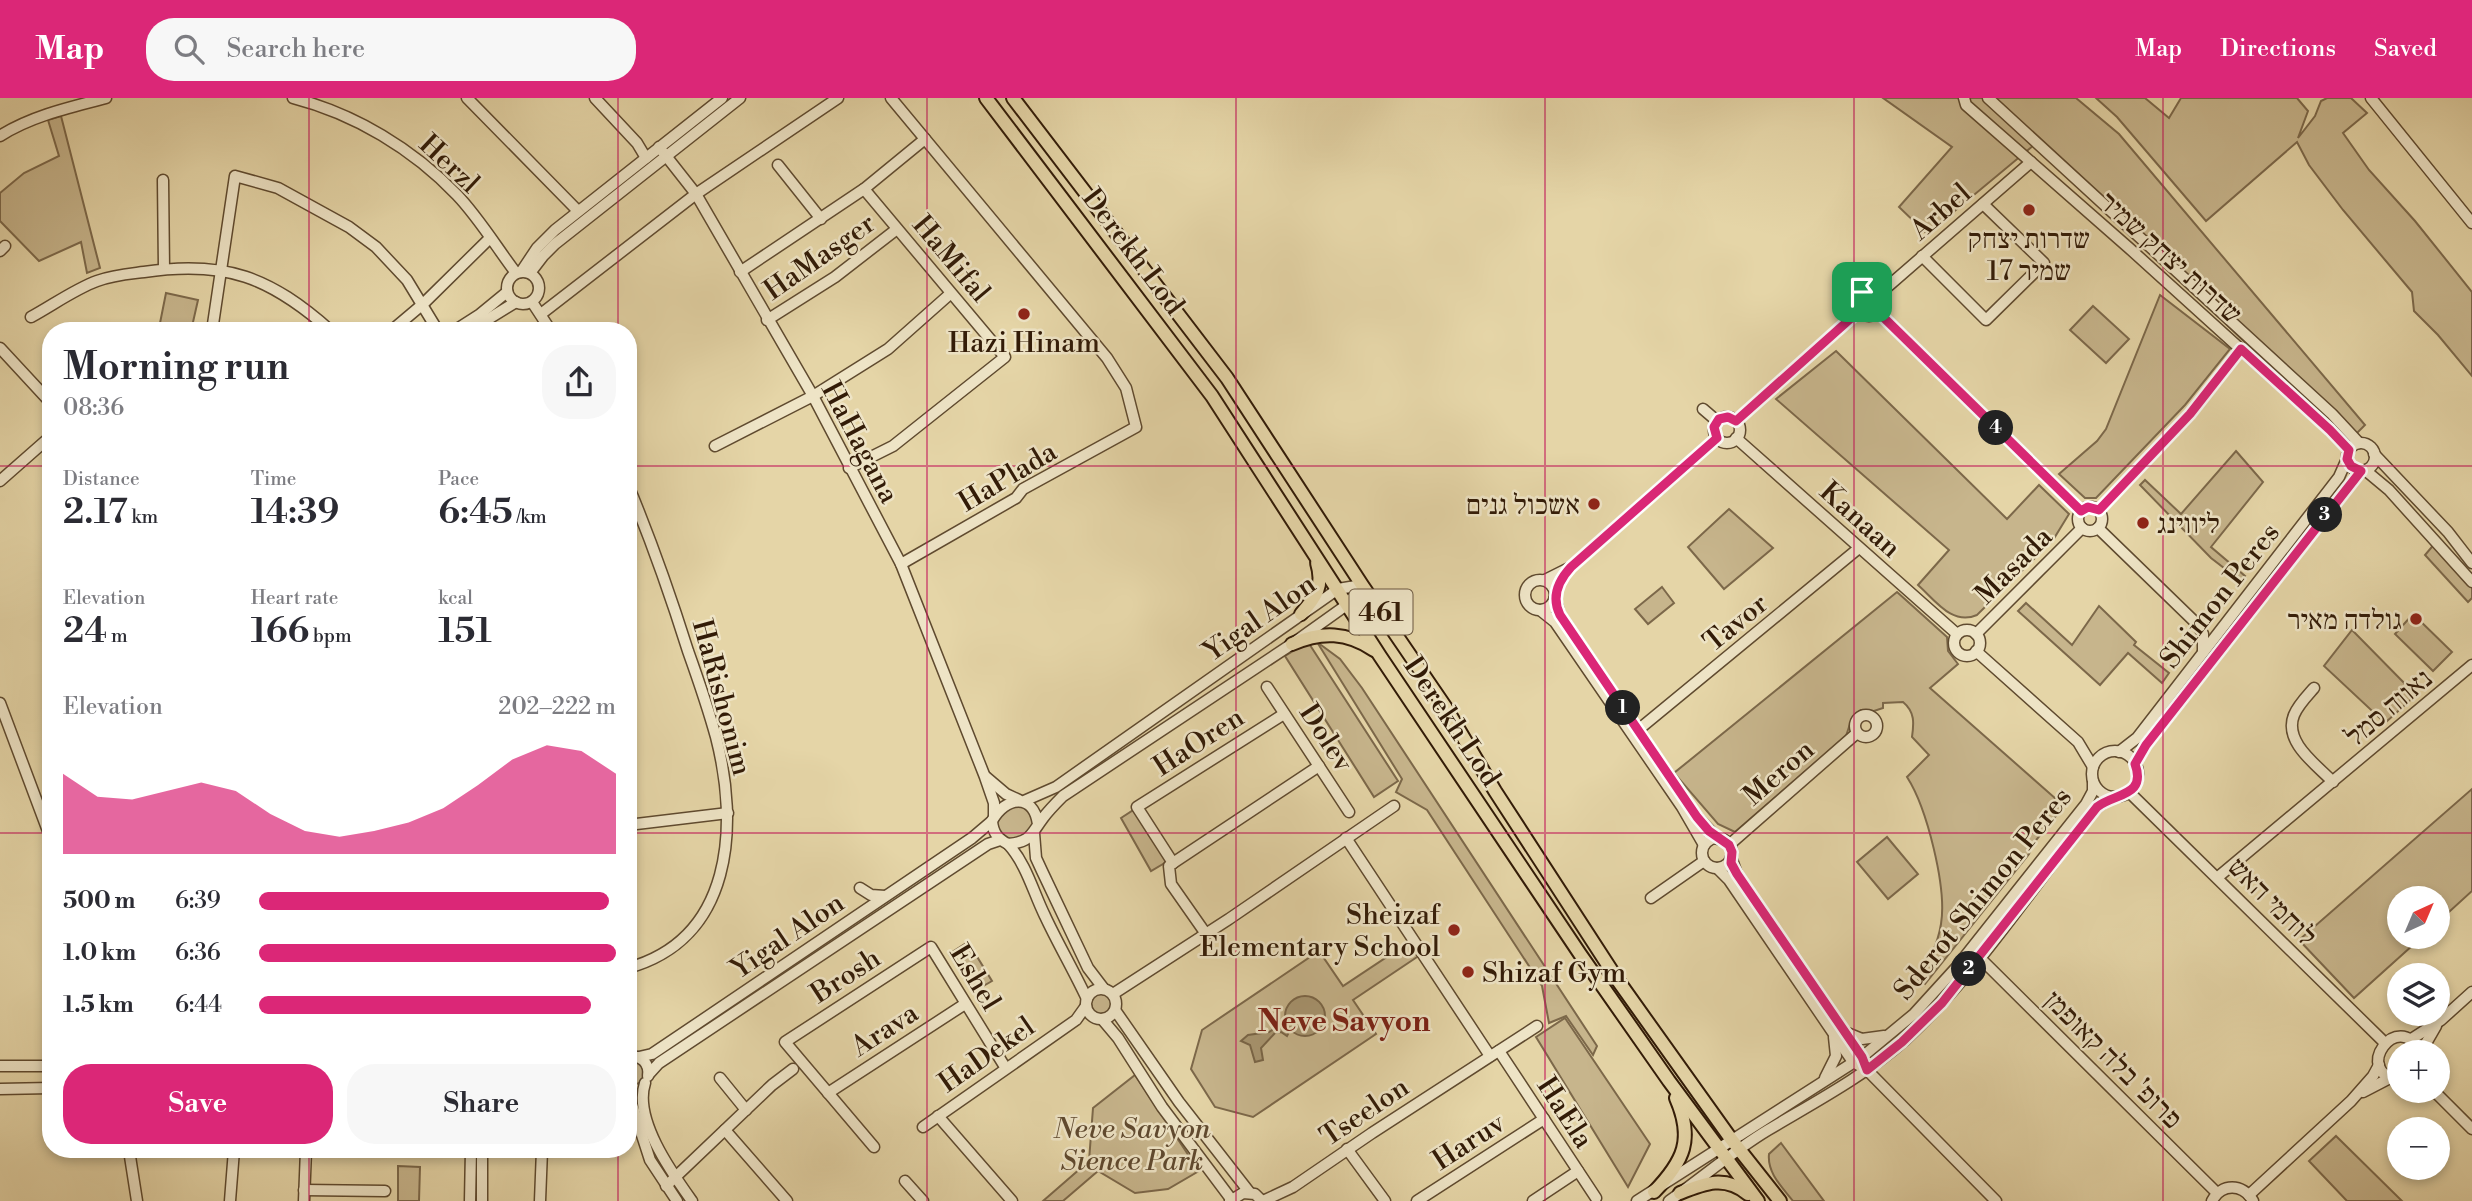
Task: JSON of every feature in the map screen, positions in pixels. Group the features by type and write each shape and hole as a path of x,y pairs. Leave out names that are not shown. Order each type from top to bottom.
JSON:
{"main road":[{"name":"Derekh Lod","path":"986,98 1212,396 1380,656 1580,954 1669,1082 1757,1201"},
{"name":"Derekh Lod","path":"1013,98 1227,378 1446,708 1495,791 1612,972 1735,1144 1780,1201"},
{"path":"1301,614 1318,593 1320,586 1321,577 1311,546"},
{"path":"1293,644 1317,635 1342,635 1361,642 1380,656"},
{"path":"1654,1192 1675,1168 1685,1144 1682,1112 1669,1082"},
{"path":"1680,1193 1703,1183 1718,1181 1739,1187 1757,1201"}],"street":[{"path":"0,136 70,102 106,98"},
{"name":"Herzl","path":"293,98 317,104 367,127 412,155 458,196 490,238 522,273"},
{"path":"467,98 578,211"},
{"path":"595,98 637,143 646,158"},
{"path":"522,273 535,277 539,287 532,302 521,304 507,292 507,283 543,256 722,98"},
{"path":"522,273 537,248 578,211 646,158 663,152 740,98"},
{"path":"541,314 696,194 838,98"},
{"path":"740,272 821,219 925,139 891,98"},
{"name":"שדרות יצחק שמיר","path":"1965,98 1966,105 2330,430 2348,455"},
{"name":"שדרות יצחק שמיר","path":"1988,98 2332,414 2359,443"},
{"path":"2371,98 2472,223"},
{"name":"HaPlada","path":"901,564 1016,498 1023,489 1136,427 1126,388 1107,358 925,139"},
{"name":"HaHagana","path":"663,152 696,194 813,396 901,564 985,777 993,803 993,819"},
{"name":"Arbel","path":"1878,295 2031,162"},
{"path":"778,165 821,219"},
{"path":"213,322 234,176 278,188 349,227 376,247 407,280 433,322"},
{"path":"163,180 164,269"},
{"name":"HaMifal","path":"849,468 893,446 1005,357 864,188"},
{"path":"1922,256 1986,320 2044,263 1983,204"},
{"name":"HaMasger","path":"767,320 835,277 897,229"},
{"path":"402,322 490,238"},
{"path":"32,317 95,281 118,274 164,269 219,270 251,277 274,288 321,322"},
{"path":"1841,276 1859,294"},
{"path":"1868,290 1878,295 1881,303 1878,312 1868,316 1859,311 1856,304 1859,294 1868,290"},
{"path":"469,322 507,292"},
{"path":"715,446 813,396 888,349 950,294"},
{"path":"484,322 516,302"},
{"path":"532,302 546,322"},
{"path":"1736,421 1859,311"},
{"path":"1878,312 2081,511"},
{"path":"0,348 42,393"},
{"path":"2099,510 2190,414 2241,349"},
{"path":"1703,409 1717,421"},
{"path":"1728,417 1736,421 1740,429 1736,438 1727,442 1717,438 1714,430 1717,421 1728,417"},
{"path":"1540,610 1550,607 1562,578 1571,567 1717,438"},
{"name":"Kanaan","path":"1736,438 1957,634"},
{"path":"2472,563 2448,532 2370,447 2359,443 2348,455 2354,469 2363,470 2389,489 2472,582"},
{"path":"0,481 42,444"},
{"path":"2363,470 2372,465 2374,454"},
{"name":"Shimon Peres","path":"2119,752 2125,750 2137,738 2339,477 2348,455"},
{"name":"Shimon Peres","path":"2135,764 2146,745 2363,470"},
{"name":"HaRishonim","path":"637,507 656,552 716,738 728,813 719,885 701,922 674,946 637,965"},
{"path":"2088,507 2099,510 2102,521 2098,528 2088,531 2082,528 2078,522 2081,511 2088,507"},
{"name":"Masada","path":"1976,634 2082,528"},
{"path":"2098,528 2196,623 2203,634 2203,652"},
{"name":"Tavor","path":"1638,730 1859,548"},
{"path":"1571,567 1545,580 1532,581 1525,590 1528,605 1540,610 1555,622 1682,807 1704,845"},
{"path":"1545,580 1553,586 1560,615 1697,817 1718,839 1729,845 1737,874 1858,1060 1996,1201"},
{"name":"Yigal Alon","path":"1021,801 1056,787 1338,589 1362,585"},
{"name":"Yigal Alon","path":"1036,829 1063,796 1293,644 1348,604 1362,585"},
{"path":"2196,623 2208,627 2225,623"},
{"path":"1967,630 1976,634 1979,641 1976,651 1969,656 1958,652 1954,641 1957,634 1967,630"},
{"path":"1976,651 2085,750 2093,767 2093,782 2099,791 2113,797 2129,792 2136,782 2135,764 2128,756 2119,752 2107,753 2099,758 2093,767"},
{"name":"נאווה סמל","path":"2218,877 2472,665"},
{"name":"Dolev","path":"1267,687 1349,812"},
{"name":"נאווה סמל","path":"2314,688 2295,713 2292,731 2295,743 2333,782"},
{"path":"0,703 42,815"},
{"name":"HaOren","path":"1173,863 1137,807 1284,713"},
{"name":"Meron","path":"1729,845 1857,733"},
{"path":"2075,739 2107,753"},
{"path":"1206,934 1171,884 1169,866 1319,766"},
{"path":"985,777 1006,794 1034,809 1036,858 1088,968 1116,1004 1115,1010 1108,1017 1098,1018"},
{"name":"Sderot Shimon Peres","path":"1637,1201 1722,1153 1858,1060 1927,1002 2086,804 2093,791 2093,782"},
{"name":"לוחמי האש","path":"2129,792 2385,1043"},
{"name":"Sderot Shimon Peres","path":"1735,1144 1767,1130 1826,1097 1867,1070 1928,1017 2100,804 2113,797"},
{"path":"1021,801 1005,806 993,819 994,831 1025,868 1086,1002 1118,1038 1162,1107 1231,1200 1236,1195 1250,1193"},
{"path":"1086,1002 1094,990 1108,991 1206,934 1394,806"},
{"path":"637,824 728,813"},
{"name":"Yigal Alon","path":"637,1056 652,1054 972,838 993,819"},
{"path":"1004,842 1023,842 1036,829"},
{"name":"HaEla","path":"1346,838 1494,1054 1544,1119 1596,1198"},
{"path":"1718,839 1710,840 1704,845 1704,861 1717,868 1724,867 1731,858"},
{"name":"Yigal Alon","path":"647,1079 659,1063 988,844 1004,842"},
{"path":"1651,898 1704,861"},
{"path":"1717,868 1729,880 1839,1032 1870,1039 1894,1032"},
{"path":"858,914 860,888 872,895 886,896"},
{"name":"Eshel","path":"931,947 1005,1067"},
{"name":"Brosh","path":"828,1093 785,1042 931,947"},
{"name":"פרופ' בלה קאופמן","path":"1979,957 2214,1197"},
{"path":"2450,1012 2472,992"},
{"name":"HaDekel","path":"923,1127 1005,1067 1076,1020 1086,1002"},
{"name":"Arava","path":"828,1093 965,1004"},
{"path":"1115,1010 1179,1102 1250,1193 1262,1201"},
{"name":"HaDekel","path":"1076,1020 1098,1018"},
{"name":"Tseelon","path":"1262,1201 1293,1187 1537,1026"},
{"path":"2392,1040 2399,1037 2410,1040 2432,1026"},
{"path":"1819,1085 1836,1056 1839,1032"},
{"path":"2385,1043 2379,1052 2379,1065 2387,1074"},
{"path":"637,1058 646,1063 647,1079 641,1093 662,1157 692,1201"},
{"path":"2214,1197 2234,1187 2251,1198 2351,1101 2379,1065"},
{"path":"0,1066 42,1066"},
{"path":"666,1186 772,1085 793,1069"},
{"path":"720,1078 746,1110"},
{"path":"637,1087 647,1079"},
{"path":"2351,1101 2380,1082 2387,1081"},
{"path":"0,1089 42,1088"},
{"path":"828,1093 874,1147"},
{"path":"2446,1103 2472,1129"},
{"path":"938,1116 1011,1201"},
{"path":"637,1119 650,1160 677,1201"},
{"name":"Haruv","path":"1417,1201 1544,1119"},
{"path":"725,1130 787,1201"},
{"path":"1348,1149 1385,1201"},
{"name":"Sderot Shimon Peres","path":"1668,1201 1722,1153"},
{"path":"130,1158 137,1201"},
{"path":"230,1201 233,1158"},
{"path":"306,1158 304,1196 385,1191"},
{"path":"470,1201 471,1158"},
{"path":"482,1158 482,1201"},
{"path":"540,1201 542,1158"},
{"path":"1533,1201 1578,1171"},
{"path":"905,1181 923,1201"}],"green space":[{"path":"1883,98 2076,98 2119,134 2365,425 2347,443 2040,140 1927,234 1899,207 1952,147"},
{"path":"2096,98 2145,98 2169,118 2181,98 2297,98 2308,111 2298,138 2315,116 2321,101 2327,98 2351,98 2367,113 2343,133 2369,170 2415,221 2472,292 2472,376 2414,311 2412,292 2343,210 2309,165 2297,142 2206,221 2117,117"},
{"path":"61,116 100,268 87,273 81,242 39,261 0,221 0,193 24,173 59,156 48,120"},
{"path":"166,293 198,300 193,322 160,322"},
{"path":"2160,295 2230,349 2185,405 2096,498 2085,498 2059,474 2097,441 2106,429"},
{"path":"2093,306 2129,339 2106,363 2070,330"},
{"path":"1836,351 2007,519 2039,485 2069,514 2053,540 1977,615 1960,617 1944,610 1918,585 1949,550 1776,399"},
{"path":"2236,451 2263,482 2211,547 2245,576 2241,581 2211,558 2140,485 2145,480 2181,514"},
{"path":"1729,509 1773,548 1724,589 1688,547"},
{"path":"2436,542 2472,583 2472,598 2468,602 2425,555"},
{"path":"1662,587 1674,603 1648,624 1635,609"},
{"path":"1897,592 1947,637 1948,651 1958,664 1930,688 2064,806 1925,984 1918,980 1932,954 1940,931 1941,890 1934,849 1922,808 1907,777 1929,755 1912,737 1913,718 1903,702 1883,703 1883,708 1874,711 1861,710 1852,718 1846,736 1735,832 1718,824 1674,773"},
{"path":"2026,603 2072,645 2099,606 2136,642 2134,645 2169,673 2162,683 2128,653 2100,685 2018,611"},
{"path":"2413,614 2452,652 2433,671 2395,634"},
{"path":"2352,630 2416,695 2385,723 2324,666"},
{"path":"1308,642 1398,781 1374,797 1285,656"},
{"path":"1317,642 1340,659 1362,688 1597,1046 1593,1055 1566,1016 1549,1023 1542,986 1427,810 1396,792 1402,779"},
{"path":"2472,789 2472,891 2450,911 2450,886 2387,886 2387,949 2409,949 2393,963 2387,963 2387,968 2354,998 2299,940"},
{"path":"1024,802 1038,824 1023,841 1000,839 995,817 1000,812"},
{"path":"1135,809 1168,861 1151,871 1121,818"},
{"path":"1887,837 1918,874 1888,899 1857,862"},
{"path":"1414,939 1423,953 1353,1000 1376,1034 1253,1117 1215,1107 1191,1069 1202,1030 1319,951 1343,986"},
{"path":"968,942 992,981 973,992 949,954"},
{"path":"1101,990 1111,994 1115,1004 1111,1014 1101,1018 1091,1014 1087,1004 1091,994"},
{"path":"1565,1018 1650,1144 1628,1187 1536,1037"},
{"path":"637,1059 646,1072 637,1084"},
{"name":"Neve Savyon Sience Park","path":"1135,1075 1199,1171 1168,1189 1135,1193 1098,1171 1063,1201 1043,1201 1089,1161 1093,1108"},
{"path":"2336,1136 2402,1201 2347,1201 2309,1161"},
{"path":"1781,1143 1824,1201 1793,1201 1780,1185 1770,1167 1769,1154"},
{"path":"398,1166 420,1167 419,1201 398,1201"}],"shaded area":[{"path":"1305,996 1319,1002 1325,1016 1319,1030 1305,1036 1291,1030 1285,1016 1291,1002"},
{"path":"1282,1024 1289,1032 1287,1036 1281,1032 1275,1033 1261,1048 1263,1060 1255,1062 1250,1045 1241,1041 1248,1035 1269,1032"}],"place":[{"name":"שדרות יצחק שמיר 17","path":"2029,210"},
{"name":"Hazi Hinam","path":"1024,314"},
{"name":"אשכול גנים","path":"1594,504"},
{"name":"ליווינג","path":"2143,523"},
{"name":"גולדה מאיר","path":"2416,619"},
{"name":"Sheizaf Elementary School","path":"1454,930"},
{"name":"Shizaf Gym","path":"1468,972"}],"district":[{"name":"Neve Savyon","path":"1344,1021"}],"route":[{"path":"1872,290 1878,295 1881,303 1878,312 2081,511 2088,507 2099,510 2190,414 2241,349 2330,430 2349,450 2348,463 2361,471 2146,745 2135,764 2137,776 2134,787 2125,795 2106,800 2097,807 1942,1003 1902,1042 1867,1070 1862,1057 1737,874 1731,863 1732,852 1729,845 1718,839 1697,817 1560,615 1555,598 1559,584 1571,567 1717,438 1714,427 1719,419 1731,417 1736,421 1859,311 1856,301 1862,292 1872,290"}]}
